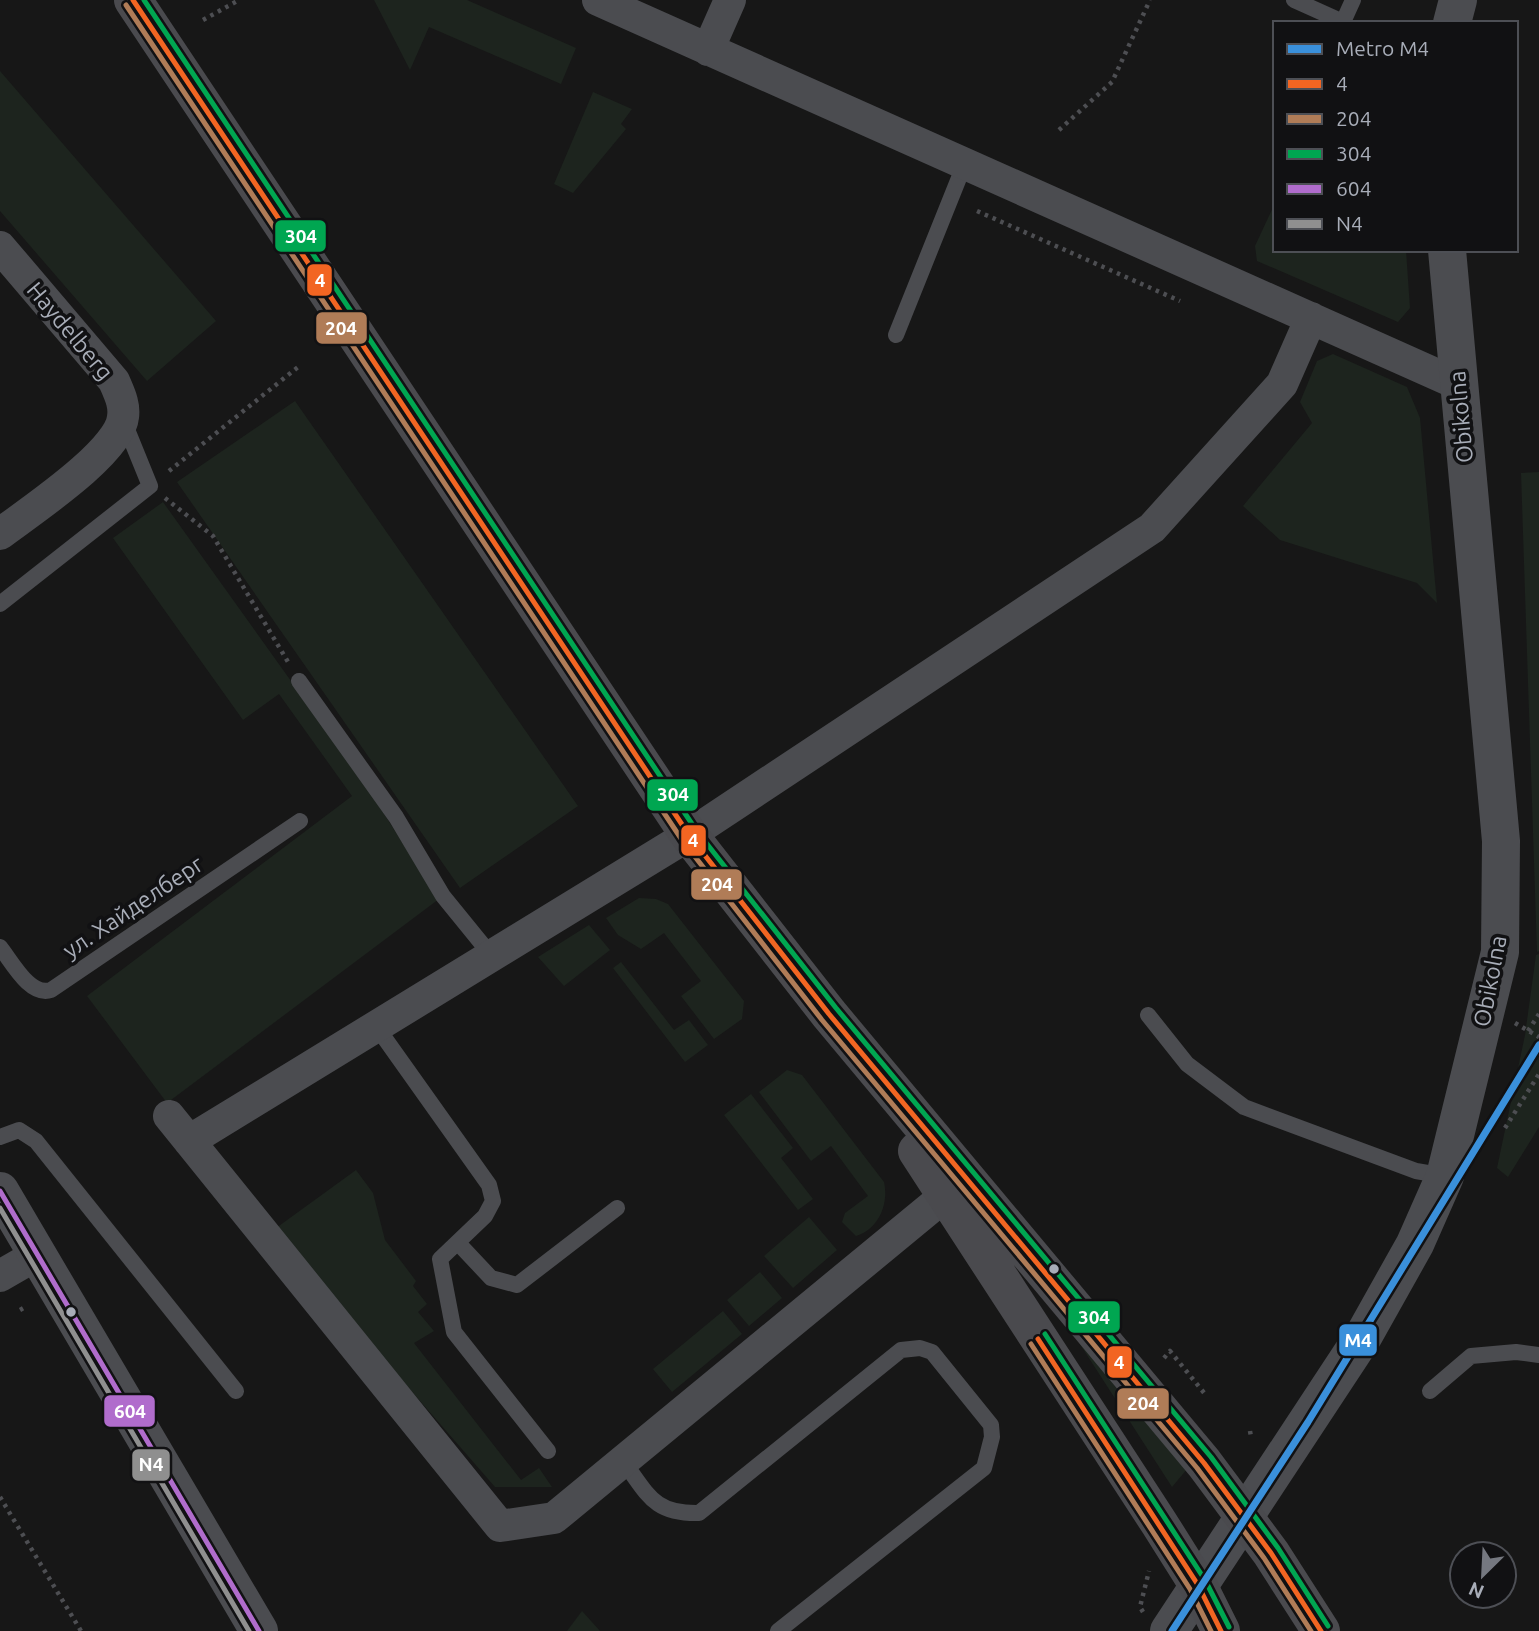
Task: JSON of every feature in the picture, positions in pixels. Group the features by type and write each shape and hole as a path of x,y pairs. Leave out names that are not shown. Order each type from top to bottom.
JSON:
{"main road":[{"path":"133,0 689,835 829,1014 1204,1462 1244,1515 1321,1631"},
{"path":"829,1014 1198,1585 1221,1631"}],"street":[{"path":"598,0 1458,384"},
{"path":"708,50 730,0"},
{"path":"1453,21 1458,0"},
{"name":"Haydelberg","path":"0,247 114,381 122,401 123,419"},
{"name":"Obikolna","path":"1169,1631 1364,1335 1415,1244 1445,1176 1500,952 1501,841 1447,252"},
{"path":"188,1141 689,835 1152,528 1282,384 1311,318"},
{"path":"0,534 108,449 123,419"},
{"path":"169,1116 500,1526 554,1518 946,1195"},
{"path":"0,1191 259,1631"},
{"path":"0,1276 38,1254"}],"lane":[{"path":"1294,0 1341,21"},
{"path":"1343,21 1353,0"},
{"path":"896,335 965,163"},
{"path":"0,604 150,486 123,419"},
{"path":"299,681 396,817 443,897 491,955"},
{"name":"ул. Хайделберг","path":"0,947 34,989 43,992 51,990 300,821"},
{"path":"1149,1015 1187,1064 1244,1107 1416,1171 1445,1176"},
{"path":"376,1026 489,1185 493,1201 485,1216 459,1244 440,1259 454,1332 548,1451"},
{"path":"0,1137 19,1130 36,1141 236,1391"},
{"path":"459,1244 491,1278 517,1286 617,1208"},
{"path":"623,1461 652,1499 674,1513 699,1513 901,1350 920,1348 932,1352 991,1425 992,1437 984,1468 778,1631"},
{"path":"1430,1391 1471,1356 1516,1352 1539,1355"}],"path":[{"path":"203,20 239,0"},
{"path":"1059,130 1112,82 1150,0"},
{"path":"977,211 1180,301"},
{"path":"298,367 150,486 213,536 299,681"},
{"path":"1528,1031 1539,1014"},
{"path":"1508,1019 1539,1037"},
{"path":"1505,1128 1539,1074"},
{"path":"20,1310 27,1306"},
{"path":"1164,1358 1170,1351 1205,1394"},
{"path":"0,1497 81,1631"},
{"path":"1140,1607 1149,1579 1149,1566"}],"shaded area":[{"path":"374,0 467,0 576,48 561,84 429,27 410,70"},
{"path":"0,71 216,321 147,381 0,211"},
{"path":"593,92 632,109 621,124 626,129 573,193 554,184"},
{"path":"1273,207 1273,252 1406,252 1410,308 1398,322 1257,261 1255,246"},
{"path":"1333,354 1407,387 1420,418 1437,603 1417,583 1280,540 1243,506 1312,423 1300,402 1317,361"},
{"path":"295,401 578,806 460,888 177,482"},
{"path":"1539,472 1539,951 1537,952 1521,473"},
{"path":"163,502 366,786 439,899 167,1103 87,996 352,796 279,694 243,720 113,538"},
{"path":"639,898 656,899 668,904 744,1001 742,1019 714,1039 681,996 701,981 664,933 641,949 618,935 606,918"},
{"path":"589,925 610,950 564,986 538,957"},
{"path":"1539,954 1539,1127 1508,1177 1497,1168 1525,1035 1536,955"},
{"path":"621,962 674,1030 689,1020 708,1045 685,1062 613,968"},
{"path":"787,1070 802,1075 884,1182 885,1198 880,1214 871,1228 864,1233 856,1236 842,1222 845,1213 868,1196 831,1146 811,1161 759,1092"},
{"path":"751,1094 793,1148 781,1158 813,1199 798,1210 724,1115"},
{"path":"356,1170 373,1193 385,1240 416,1281 413,1286 427,1304 418,1312 434,1331 414,1343 521,1480 539,1468 552,1487 495,1487 272,1231"},
{"path":"809,1217 837,1250 793,1288 764,1256"},
{"path":"760,1272 782,1298 749,1326 727,1300"},
{"path":"723,1311 742,1334 672,1392 653,1369"},
{"path":"1067,1324 1188,1468 1172,1487"},
{"path":"582,1611 600,1631 567,1631"}],"metro line":[{"name":"M4","path":"1172,1631 1308,1422 1539,1045"}],"transit line":[{"name":"4","path":"133,0 689,835 829,1014 1204,1463 1271,1553 1321,1631"},
{"name":"304","path":"144,0 696,830 836,1008 1211,1457 1278,1548 1328,1626"},
{"name":"204","path":"126,5 682,840 822,1020 1197,1468 1264,1558 1311,1631"},
{"name":"604","path":"0,1191 259,1631"},
{"name":"N4","path":"0,1208 249,1631"},
{"name":"304","path":"1045,1334 1205,1580 1229,1627"},
{"name":"4","path":"1038,1339 1198,1585 1221,1631"},
{"name":"204","path":"1031,1344 1190,1589 1211,1631"}]}
